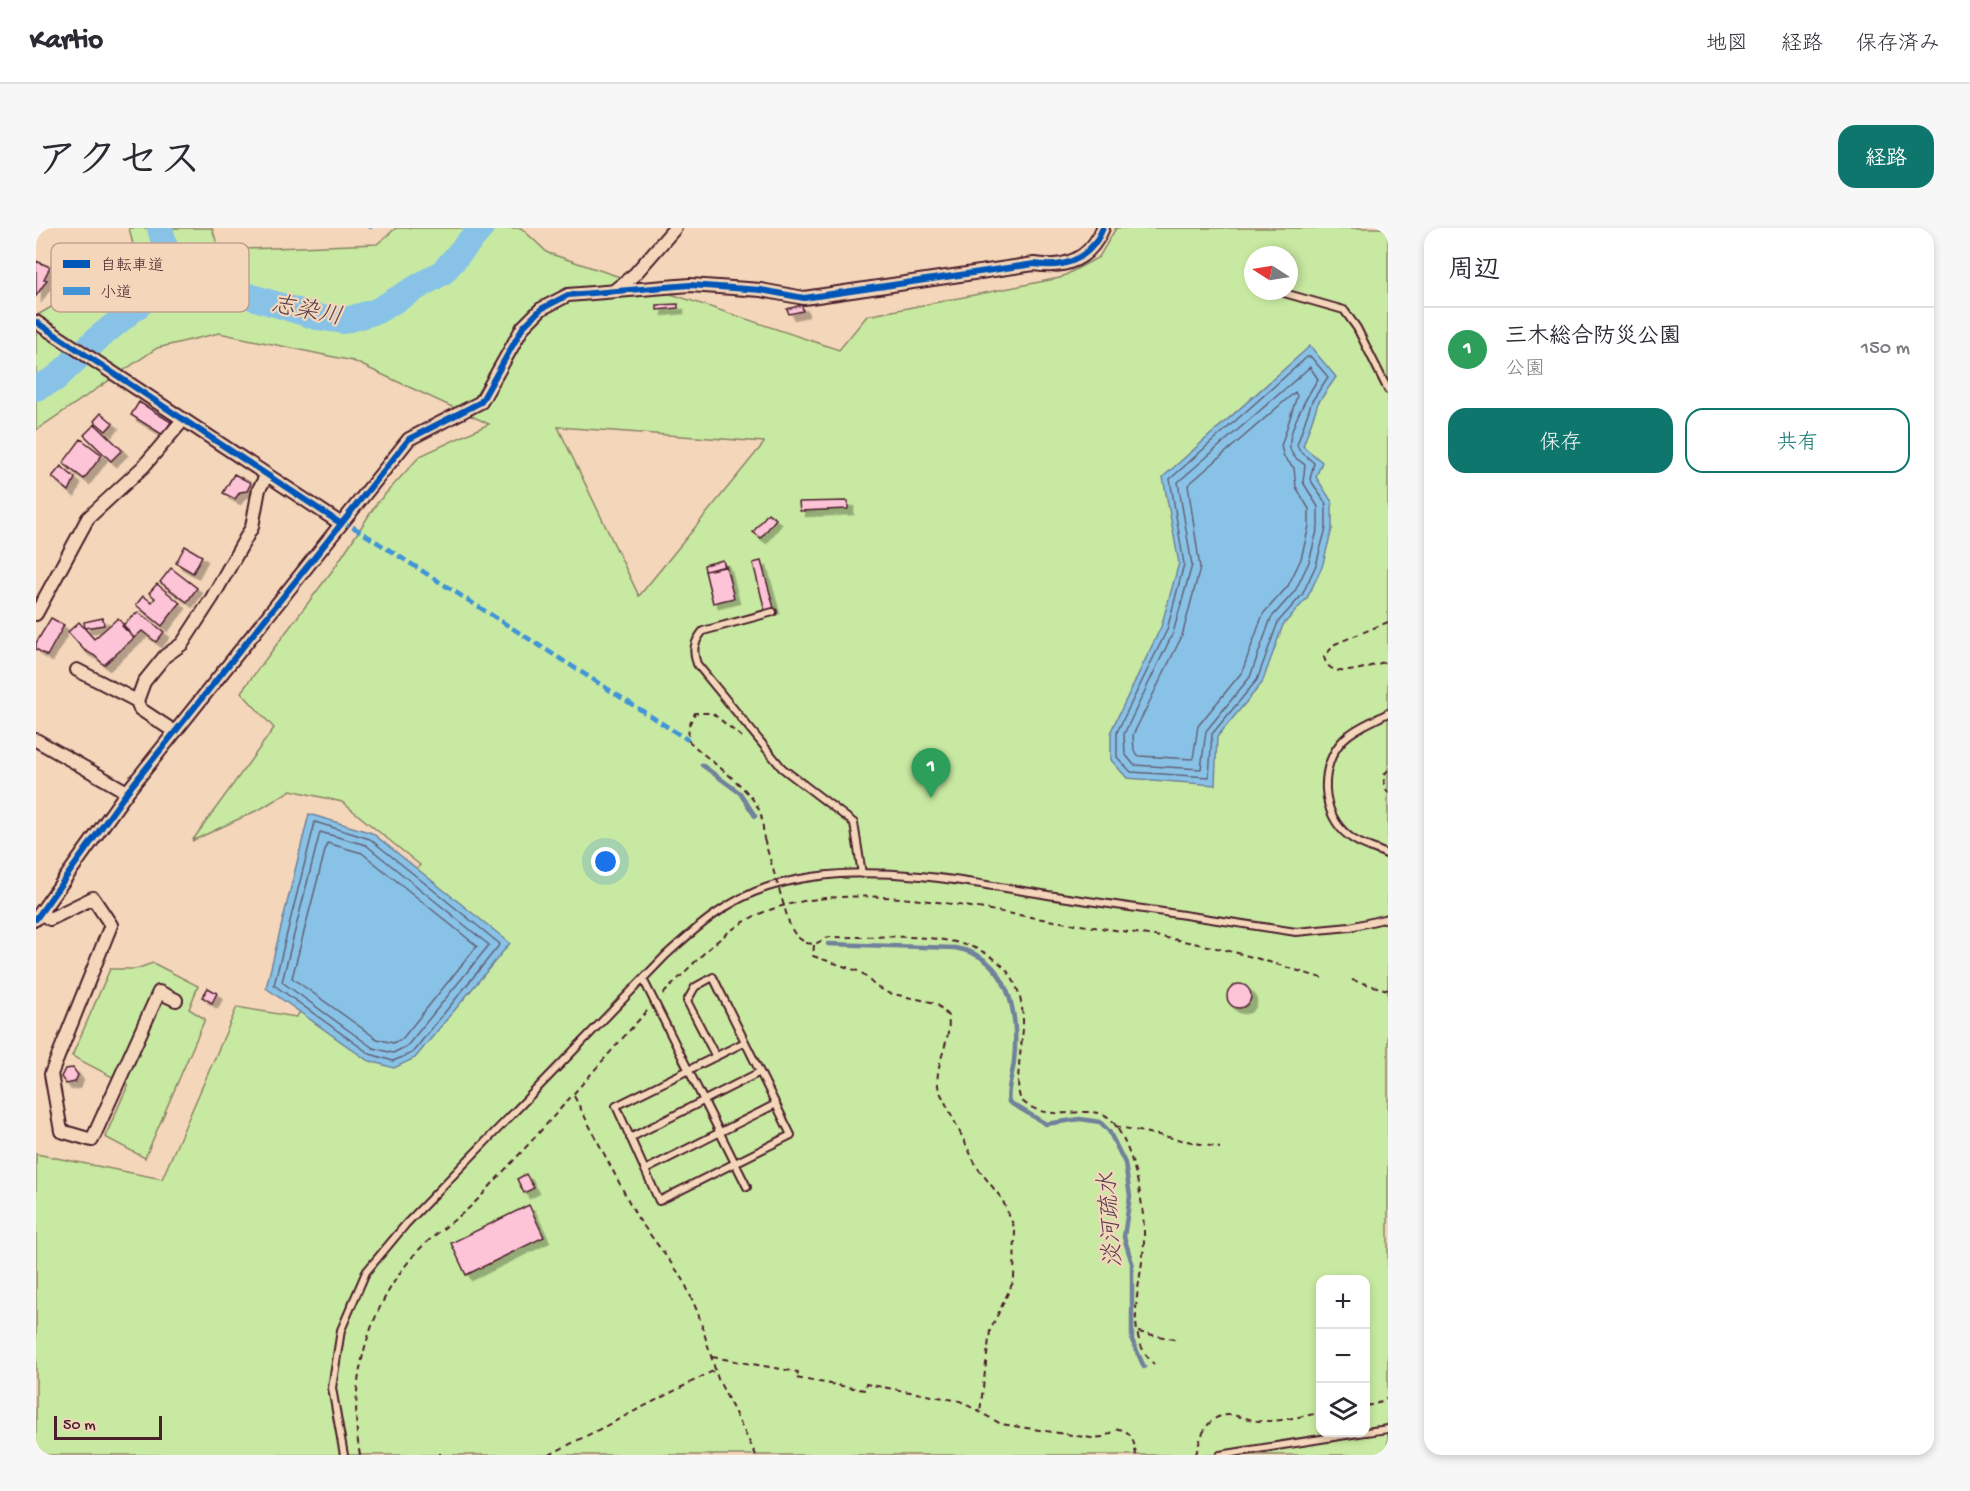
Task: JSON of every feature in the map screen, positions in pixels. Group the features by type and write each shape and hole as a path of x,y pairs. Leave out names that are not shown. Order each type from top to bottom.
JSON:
{"street":[{"path":"615,290 634,274 675,228"},
{"path":"176,1000 159,992 92,1140 62,1131 51,1074 111,925 93,898 50,920 38,916 127,792 409,439 481,402 522,327 541,309 568,295 615,290 690,285 761,290 804,298 1034,264 1056,268 1080,258 1098,239 1103,228"},
{"path":"36,322 340,523"},
{"path":"36,614 88,518 143,466 183,420"},
{"path":"175,732 140,709 137,700 144,682 165,656 182,644 212,598 252,527 260,489 267,475"},
{"path":"77,670 137,700"},
{"path":"36,740 127,792"}],"lane":[{"path":"1298,297 1344,310 1357,328 1388,390"},
{"path":"773,612 703,631 694,646 697,664 782,768 801,786 840,811 854,823 862,874"},
{"path":"1388,713 1353,732 1341,742 1329,764 1325,785 1330,810 1343,831 1359,843 1388,855"},
{"path":"344,1455 332,1388 341,1330 366,1272 406,1224 643,979 691,932 735,901 770,886 797,880 862,874 975,883 1296,932 1350,927 1388,918"},
{"path":"716,1057 687,1001 695,987 713,977 791,1135 659,1201 616,1106 689,1071 745,1042"},
{"path":"643,979 747,1187"},
{"path":"630,1138 760,1072"},
{"path":"645,1170 776,1104"},
{"path":"1370,1431 1388,1429"},
{"path":"1220,1455 1333,1437"}],"path":[{"path":"1388,627 1387,622 1335,644 1324,657 1326,665 1333,671 1342,672 1388,661"},
{"path":"756,738 739,737 712,713 695,713 689,725 688,740 705,758 739,784 753,800 761,815 764,840 790,926 796,936 806,943 815,944 829,938 948,940 968,944 988,953 1005,969 1021,1002 1023,1028 1018,1091 1021,1100 1045,1114 1091,1112 1107,1116 1115,1126 1133,1163 1144,1228 1137,1301 1138,1332 1144,1351 1154,1364"},
{"path":"1388,770 1383,775 1384,787 1388,793"},
{"path":"815,944 813,956 861,972 874,986 888,993 936,1003 948,1016 948,1031 937,1076 939,1090 977,1167 1002,1199 1012,1221 1016,1238 1014,1280 990,1331 980,1412"},
{"path":"1352,980 1388,990"},
{"path":"574,1096 637,1217 683,1279 715,1370 756,1455"},
{"path":"1115,1126 1220,1148"},
{"path":"1138,1332 1178,1340"},
{"path":"712,1357 798,1372 796,1378 865,1390 866,1384 960,1401 1000,1424 1091,1438 1104,1437 1118,1429 1125,1430 1133,1440 1136,1455"},
{"path":"549,1455 715,1370"},
{"path":"1370,1405 1388,1397"},
{"path":"1196,1455 1201,1433 1212,1421 1221,1417 1229,1415 1265,1421 1316,1414"}],"green space":[{"path":"129,228 212,228 217,243 133,243"},
{"path":"396,228 521,228 548,253 839,350 867,316 1060,278 1099,257 1116,228 1388,228 1388,1455 36,1455 36,1154 162,1179 237,1007 296,1017 420,865 342,802 291,790 262,808 192,841 274,728 241,692 335,567 377,503 420,456 489,424 353,361 219,333 157,348 36,430 36,316 51,307 51,312 249,312 249,249 377,244","holes":["558,427 764,442 639,596"]},
{"path":"153,963 198,986 189,1009 205,1019 145,1158 105,1137 128,1085 72,1056 110,969 136,969"}],"water":[{"path":"1310,346 1336,377 1318,403 1303,446 1322,462 1316,477 1332,502 1332,529 1322,567 1307,598 1283,625 1262,683 1217,737 1215,785 1127,778 1111,760 1111,731 1161,627 1179,563 1163,477"},
{"path":"309,814 372,833 510,943 415,1058 394,1068 367,1060 266,988"}],"building":[{"path":"36,261 50,267 44,279 47,280 36,296"},
{"path":"678,304 678,308 657,310 657,305"},
{"path":"802,305 803,311 789,314 787,309"},
{"path":"139,402 171,422 163,435 131,415"},
{"path":"101,413 113,423 106,431 94,421"},
{"path":"95,424 122,450 111,461 84,435"},
{"path":"81,439 102,455 84,479 63,463"},
{"path":"61,466 75,478 69,491 52,477"},
{"path":"234,474 251,483 247,491 240,492 235,499 223,493"},
{"path":"848,501 848,509 800,511 799,502"},
{"path":"768,513 776,519 761,538 753,532"},
{"path":"185,546 202,556 193,573 176,563"},
{"path":"723,560 725,567 705,571 704,565"},
{"path":"761,561 774,608 765,611 753,563"},
{"path":"726,566 734,598 713,603 705,571"},
{"path":"171,568 197,588 187,602 160,582"},
{"path":"157,584 180,603 162,626 136,605 143,596 152,602 155,598 149,593"},
{"path":"138,612 164,632 156,642 142,631 134,638 122,626"},
{"path":"51,618 64,625 47,656 36,649 36,643"},
{"path":"103,618 104,625 85,628 84,622"},
{"path":"118,618 134,638 104,665 84,650 68,632 79,622 94,639"},
{"path":"1239,984 1244,985 1250,991 1250,1001 1244,1007 1239,1008 1234,1007 1228,1001 1227,996 1228,991 1234,985"},
{"path":"208,988 217,993 212,1003 202,997"},
{"path":"73,1068 78,1075 75,1082 66,1084 61,1077 65,1069"},
{"path":"526,1174 534,1188 524,1193 517,1179"},
{"path":"529,1205 544,1237 466,1275 451,1243"}],"waterway":[{"path":"160,228 164,243"},
{"name":"志染川","path":"249,296 317,317 343,321 377,311 443,272 481,228"},
{"name":"志染川","path":"36,388 55,379 97,339 130,312"},
{"name":"淡河疏水","path":"702,765 740,793 755,816"},
{"name":"淡河疏水","path":"828,944 955,948 974,954 988,963 999,976 1007,991 1015,1025 1009,1102 1046,1124 1080,1119 1100,1122 1109,1131 1125,1163 1130,1196 1124,1237 1132,1263 1132,1340 1144,1367"}],"marked path":[{"path":"340,523 350,525 688,740"}],"cycle path":[{"path":"36,919 127,792 409,439 481,402 523,327 541,309 568,295 690,285 761,290 804,298 1034,264 1056,265 1076,260 1084,254 1098,239 1103,228"},
{"path":"36,322 340,523"}],"place":[{"name":"三木総合防災公園","path":"931,798"}]}
